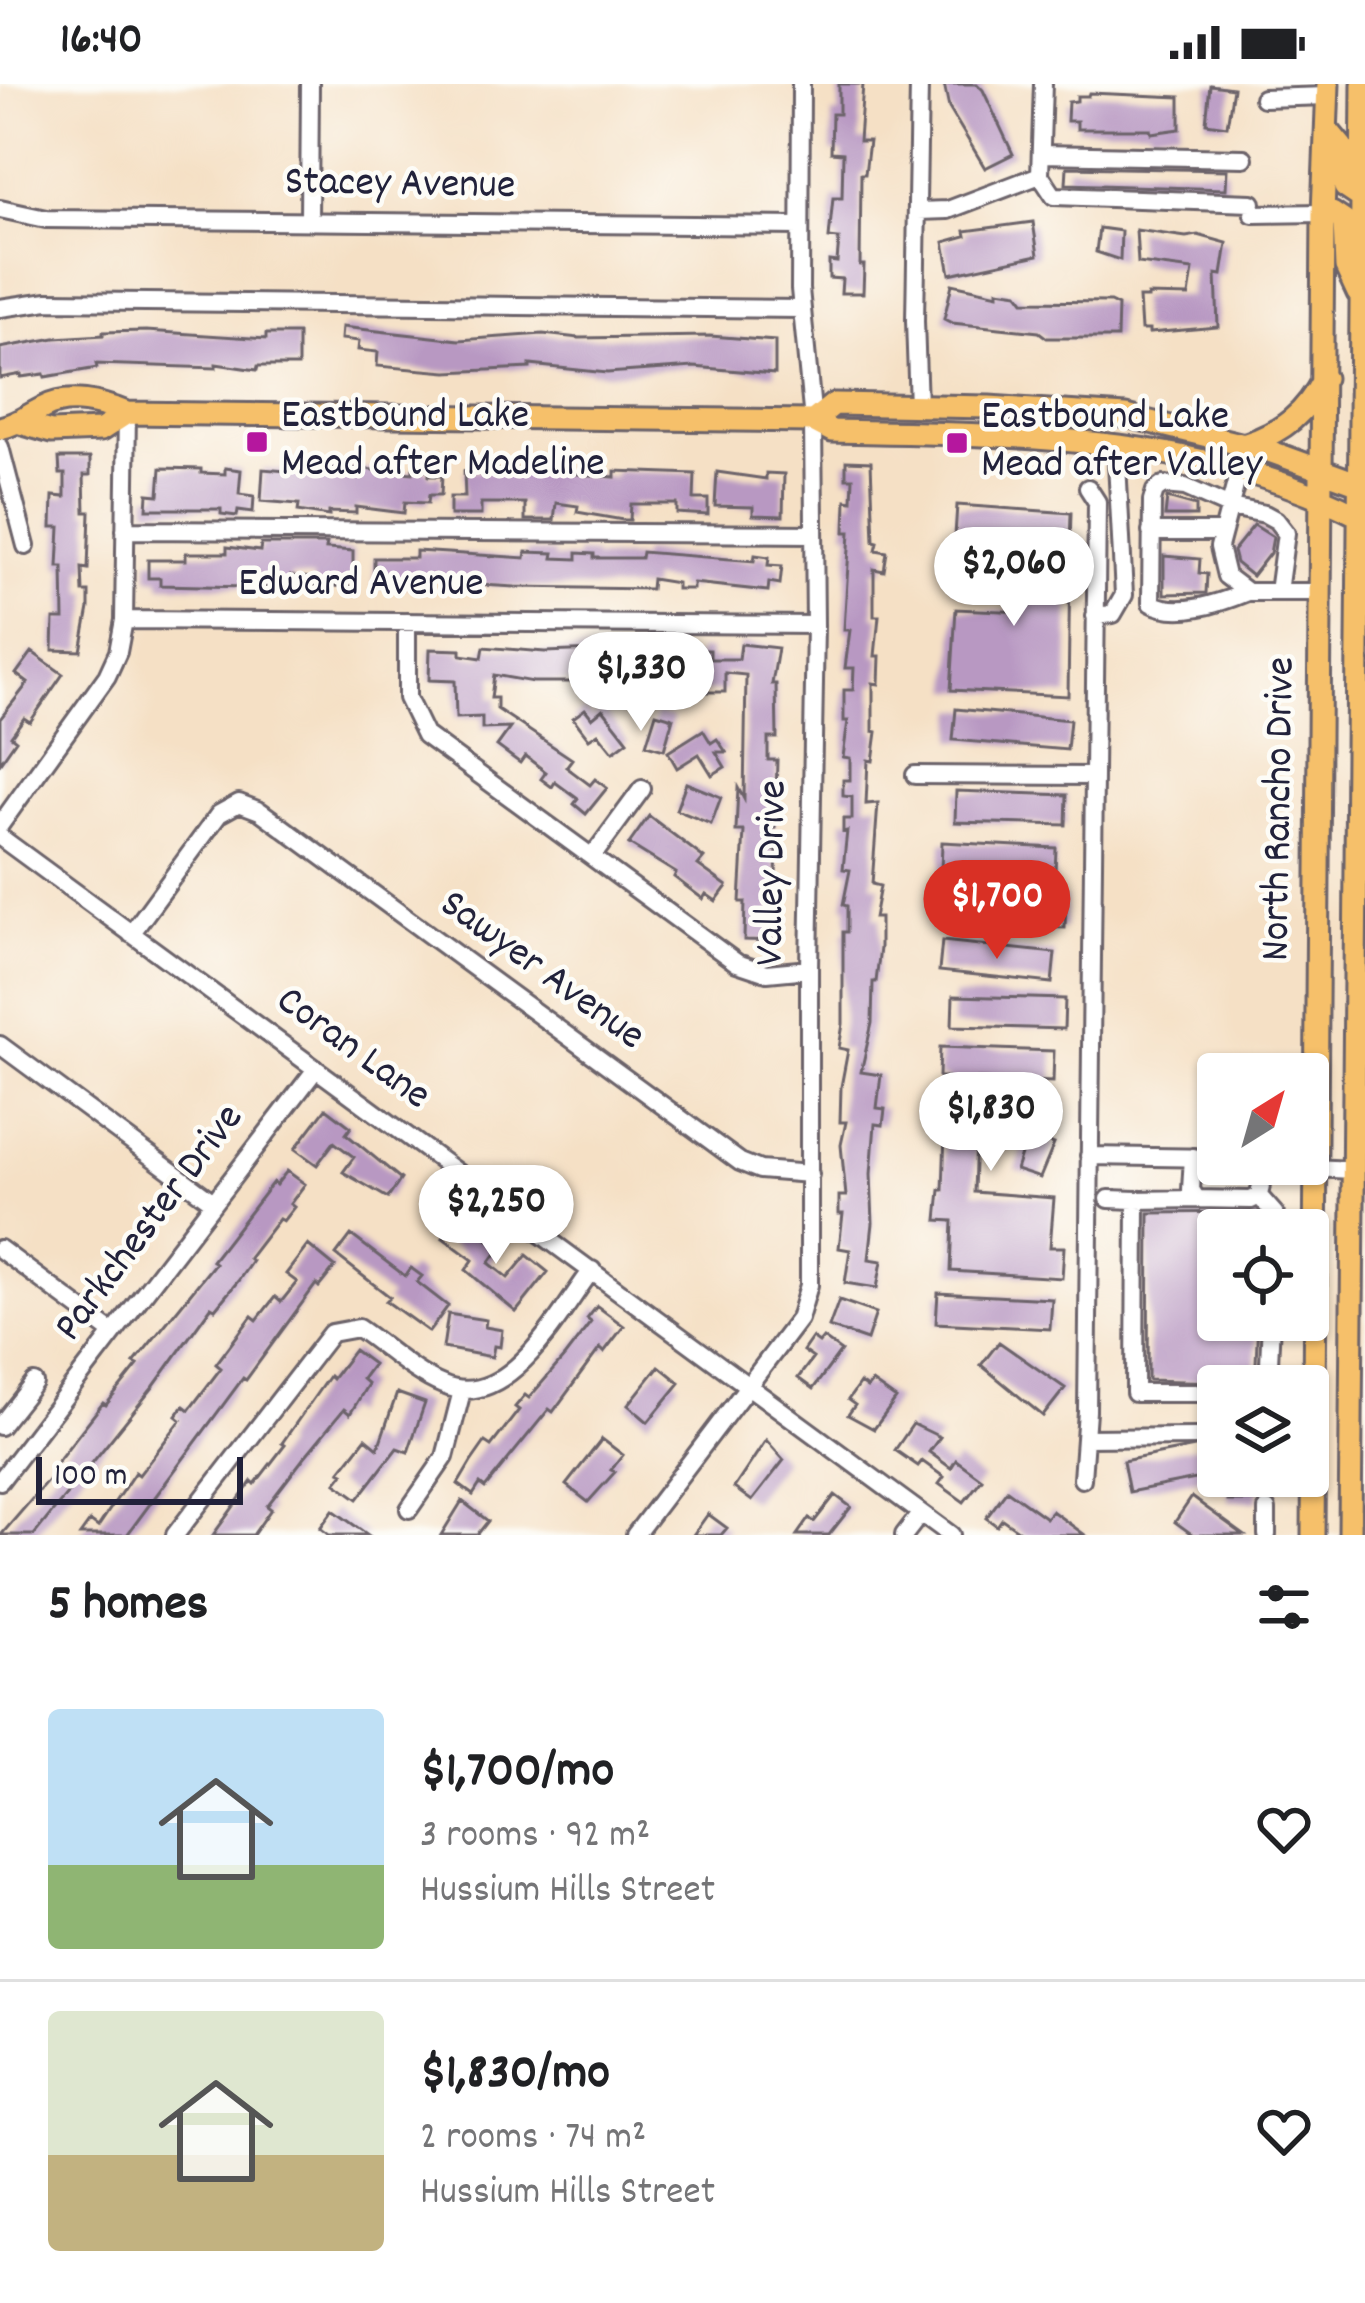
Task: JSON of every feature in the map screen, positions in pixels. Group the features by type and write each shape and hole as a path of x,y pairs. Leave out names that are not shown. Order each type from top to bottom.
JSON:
{"main road":[{"name":"North Rancho Drive","path":"1350,1535 1362,628 1363,84"},
{"name":"North Rancho Drive","path":"1314,1053 1328,90"},
{"path":"1328,129 1342,147 1346,187 1364,199"},
{"path":"1323,213 1345,221 1346,268 1361,299"},
{"path":"1246,444 1289,424 1308,405 1324,377"},
{"path":"813,421 834,404 1126,416 1246,444 1362,485"},
{"path":"10,425 51,432 101,430 127,413 813,421 832,431 1012,435 1116,444 1239,471 1324,498 1362,517"},
{"name":"North Rancho Drive","path":"1313,1535 1316,1185"}],"street":[{"path":"309,221 310,84"},
{"name":"Valley Drive","path":"635,1535 799,1319 809,1285 814,534 813,421 802,309 801,84"},
{"path":"918,406 919,84"},
{"path":"1042,84 1040,175 1054,196 1323,213"},
{"path":"1263,98 1328,90"},
{"path":"1041,154 1244,158"},
{"path":"918,211 965,205 1040,175"},
{"name":"Stacey Avenue","path":"0,208 46,219 800,226"},
{"path":"0,308 48,301 802,309"},
{"path":"0,825 107,676 118,652 124,620 127,413"},
{"path":"1095,616 1113,614 1124,595 1116,444"},
{"path":"0,447 3,473 26,546"},
{"path":"1239,471 1219,560 1234,586 1247,592"},
{"path":"1278,592 1283,526 1265,514 1229,507 1185,487 1163,485 1152,501 1149,587 1155,606 1214,606 1247,592 1278,592 1322,592"},
{"path":"1082,1479 1096,502 1088,488"},
{"path":"125,530 814,534"},
{"path":"1151,532 1223,532"},
{"name":"Edward Avenue","path":"124,620 814,625"},
{"path":"407,622 407,698 425,735 737,963 767,973 808,970"},
{"path":"915,775 1093,776"},
{"path":"592,857 642,789"},
{"name":"Sawyer Avenue","path":"131,934 219,814 239,803 260,811 740,1162 760,1170 810,1174"},
{"name":"Coran Lane","path":"0,837 951,1535"},
{"path":"0,1046 213,1202"},
{"name":"Parkchester Drive","path":"0,1480 316,1069"},
{"path":"1329,1145 1353,1145"},
{"path":"1089,1156 1197,1157"},
{"path":"1193,1157 1191,1190 1197,1199"},
{"path":"1329,1169 1353,1170"},
{"path":"1259,1196 1261,1185"},
{"path":"1109,1199 1251,1200 1259,1196"},
{"path":"1259,1196 1271,1209"},
{"path":"1132,1200 1136,1200 1135,1393 1197,1393"},
{"path":"0,1273 6,1253 113,1333"},
{"path":"175,1535 331,1334 358,1328 441,1385 463,1390 499,1383 515,1370 592,1270"},
{"path":"0,1426 34,1383"},
{"path":"409,1509 446,1457 463,1390"},
{"path":"1085,1438 1196,1438"},
{"path":"1267,1535 1268,1510"},
{"path":"904,1535 921,1513"}],"building":[{"path":"839,84 863,84 859,141 869,141 865,174 861,174 863,293 841,293 842,279 829,278 829,261 837,262 839,239 829,238 833,198 842,198 843,153 831,152"},
{"path":"944,84 977,84 983,90 1013,154 985,168 949,108"},
{"path":"1210,85 1233,88 1227,126 1206,123"},
{"path":"1089,93 1180,97 1180,129 1151,133 1150,129 1077,129 1077,121 1067,121 1068,102"},
{"path":"1067,167 1227,170 1226,189 1066,184"},
{"path":"1033,222 1038,255 950,274 944,242 966,236 965,231"},
{"path":"1099,228 1121,231 1120,260 1096,252"},
{"path":"1136,230 1198,235 1227,243 1222,275 1216,274 1218,327 1141,330 1139,298 1189,296 1193,270 1138,263"},
{"path":"952,284 998,294 998,290 1018,293 1024,301 1110,302 1118,306 1117,338 1047,338 1039,332 952,323 944,319"},
{"path":"342,327 459,340 543,334 775,341 775,374 694,367 607,373 530,365 447,372 377,366 378,352 358,350 359,341 341,339"},
{"path":"103,332 266,339 266,334 298,334 298,366 258,366 257,370 216,364 216,368 96,364 97,368 45,377 0,378 0,348"},
{"path":"59,458 90,458 90,475 84,475 85,512 90,512 88,569 82,568 89,608 81,651 53,650 54,619 64,619 63,567 58,567 60,527 52,527 53,496 65,497"},
{"path":"846,461 871,462 874,541 878,542 876,550 887,552 884,571 874,569 874,616 879,616 875,656 880,656 879,684 873,683 873,731 877,732 873,761 868,760 866,804 878,803 872,884 880,886 874,918 880,918 880,948 861,1072 881,1075 877,1108 885,1109 883,1125 875,1124 871,1174 869,1259 882,1261 877,1288 845,1283 850,1250 839,1248 843,1214 839,1214 839,1196 846,1196 841,1087 848,1050 839,1048 843,932 847,932 847,906 843,905 850,870 843,869 847,831 843,832 843,819 852,819 852,797 843,796 843,780 850,780 850,758 843,757 848,721 844,721 844,690 853,690 854,668 845,668 850,630 844,630 850,532 845,532 846,500 852,501 853,478 846,478"},
{"path":"161,468 225,474 225,468 241,470 239,494 254,496 253,512 238,510 237,516 221,514 221,509 147,509 148,494 159,495"},
{"path":"263,469 312,473 312,469 429,470 429,476 442,476 441,495 429,495 428,503 405,502 404,513 356,507 356,513 329,512 329,516 298,511 299,504 261,501"},
{"path":"464,471 615,477 615,471 695,474 694,499 708,499 708,515 677,513 677,504 631,504 630,520 623,520 556,503 554,520 525,520 525,503 481,503 481,515 450,515 450,497 465,497"},
{"path":"717,472 766,479 766,473 784,474 783,516 753,515 753,507 715,506"},
{"path":"1167,498 1196,506 1196,516 1165,516"},
{"path":"957,505 1071,513 1070,544 955,536"},
{"path":"1254,525 1273,537 1270,553 1252,576 1236,563 1233,551"},
{"path":"261,544 327,544 326,549 353,551 353,587 312,585 313,578 291,576 291,588 160,585 160,578 148,578 148,560 186,560 186,553 227,553 227,547 260,551"},
{"path":"416,551 525,558 526,552 554,553 553,558 577,559 577,553 594,554 594,558 641,558 642,552 754,561 755,555 769,557 768,565 782,566 780,584 769,582 768,591 693,583 693,589 677,589 677,583 652,579 651,589 515,587 428,577 427,586 374,586 374,558 416,558"},
{"path":"1164,556 1200,559 1199,573 1207,574 1206,593 1164,594"},
{"path":"953,558 1070,563 1068,696 951,690 956,609 1022,612 1023,591 952,588"},
{"path":"741,644 778,648 772,684 776,684 777,738 768,738 768,760 777,760 770,850 777,850 776,875 769,924 778,925 777,941 744,940 745,902 740,902 744,831 736,831 738,788 744,799 746,675 725,673 725,692 698,692 698,676 678,673 677,679 650,676 650,683 602,684 601,690 584,689 584,682 533,682 494,675 491,698 497,698 497,709 572,759 566,767 590,785 595,779 607,788 586,814 574,804 578,799 555,782 552,787 541,779 546,772 525,756 520,763 497,746 510,728 482,729 482,717 456,718 455,681 429,680 430,649 461,650 461,655 482,658 484,647 597,650 597,657 619,659 619,651 659,652 659,648 698,658 698,650 710,650 710,659 739,659"},
{"path":"32,652 63,674 30,722 24,718 11,736 16,740 0,763 0,719 28,683 16,674"},
{"path":"585,709 592,718 603,709 628,741 613,752 598,733 589,739 573,718"},
{"path":"956,709 1070,720 1067,750 953,740"},
{"path":"656,713 673,718 664,750 646,745"},
{"path":"703,730 711,743 717,739 726,752 716,752 725,767 712,775 699,754 677,768 668,752"},
{"path":"686,783 721,797 711,824 676,810"},
{"path":"956,791 1067,795 1066,825 955,822"},
{"path":"649,816 704,858 698,865 727,886 716,901 706,894 703,899 674,877 676,873 629,844"},
{"path":"942,842 1056,848 1054,897 1066,898 1065,928 954,923 956,872 941,872"},
{"path":"942,941 1055,953 1052,983 939,971"},
{"path":"953,996 1065,999 1064,1029 952,1026"},
{"path":"940,1047 1054,1051 1053,1082 978,1079 974,1192 1054,1198 1050,1247 1064,1247 1062,1278 951,1271 953,1221 937,1220 943,1190 947,1077 939,1077"},
{"path":"326,1108 351,1127 346,1134 401,1179 388,1198 343,1172 354,1157 334,1142 317,1165 295,1149"},
{"path":"1033,1116 1044,1120 1042,1128 1052,1131 1048,1142 1054,1144 1040,1178 1016,1170 1023,1148 1016,1145 1023,1122 1030,1124"},
{"path":"287,1171 305,1184 290,1204 294,1207 249,1258 252,1261 238,1281 215,1309 211,1307 34,1535 1,1535 138,1365 134,1363 273,1182 276,1185"},
{"path":"1149,1213 1197,1213 1197,1341 1257,1341 1256,1365 1197,1365 1197,1381 1148,1380"},
{"path":"456,1220 501,1247 489,1263 508,1278 527,1255 548,1272 516,1312 466,1270 473,1260 443,1238"},
{"path":"351,1235 405,1276 411,1268 422,1276 417,1282 448,1306 429,1332 336,1255"},
{"path":"308,1245 335,1267 319,1287 316,1284 243,1378 127,1535 80,1535 90,1521 98,1527 135,1472 139,1475 181,1420 176,1416 184,1406 189,1410 221,1368 216,1364 252,1316 257,1320 275,1297 281,1302 297,1282 286,1274"},
{"path":"938,1293 1052,1299 1050,1329 936,1323"},
{"path":"839,1300 876,1313 867,1340 829,1327"},
{"path":"597,1306 624,1326 604,1352 600,1348 553,1412 549,1409 485,1488 480,1484 473,1495 458,1484 471,1462 485,1442 491,1446 519,1410 515,1407 525,1395 529,1398 565,1356"},
{"path":"448,1314 486,1320 485,1327 502,1330 500,1347 494,1346 492,1357 443,1348"},
{"path":"812,1338 819,1343 823,1338 841,1351 813,1389 798,1378 813,1358 803,1351"},
{"path":"999,1342 1065,1388 1043,1416 981,1365"},
{"path":"354,1350 373,1364 362,1379 368,1384 350,1414 344,1409 303,1459 267,1506 271,1509 253,1535 213,1535 285,1445 282,1443 329,1376 332,1379"},
{"path":"659,1366 680,1383 648,1422 628,1405"},
{"path":"872,1382 896,1399 874,1429 848,1415 855,1405 848,1400 860,1383 867,1388"},
{"path":"397,1393 425,1403 408,1452 397,1448 358,1499 336,1483 344,1473 340,1471 366,1438 378,1448"},
{"path":"913,1424 940,1437 929,1452 951,1468 956,1460 982,1479 964,1502 939,1484 944,1477 895,1450"},
{"path":"602,1439 623,1455 611,1470 615,1472 588,1502 566,1485"},
{"path":"766,1440 784,1460 752,1501 734,1488"},
{"path":"1197,1447 1197,1479 1129,1492 1123,1461"},
{"path":"1007,1490 1046,1518 1052,1511 1085,1535 1025,1535 1002,1519 997,1526 986,1518"},
{"path":"835,1495 851,1507 829,1535 797,1535 809,1518 814,1522"},
{"path":"1192,1497 1244,1535 1193,1535 1175,1522"},
{"path":"1228,1497 1258,1497 1258,1501 1228,1501"},
{"path":"462,1501 488,1521 477,1535 441,1535"},
{"path":"333,1510 368,1535 329,1535 320,1528"},
{"path":"708,1514 727,1528 721,1535 693,1535"}],"place":[{"name":"Eastbound Lake Mead after Madeline","path":"257,442"},
{"name":"Eastbound Lake Mead after Valley","path":"957,443"}]}
